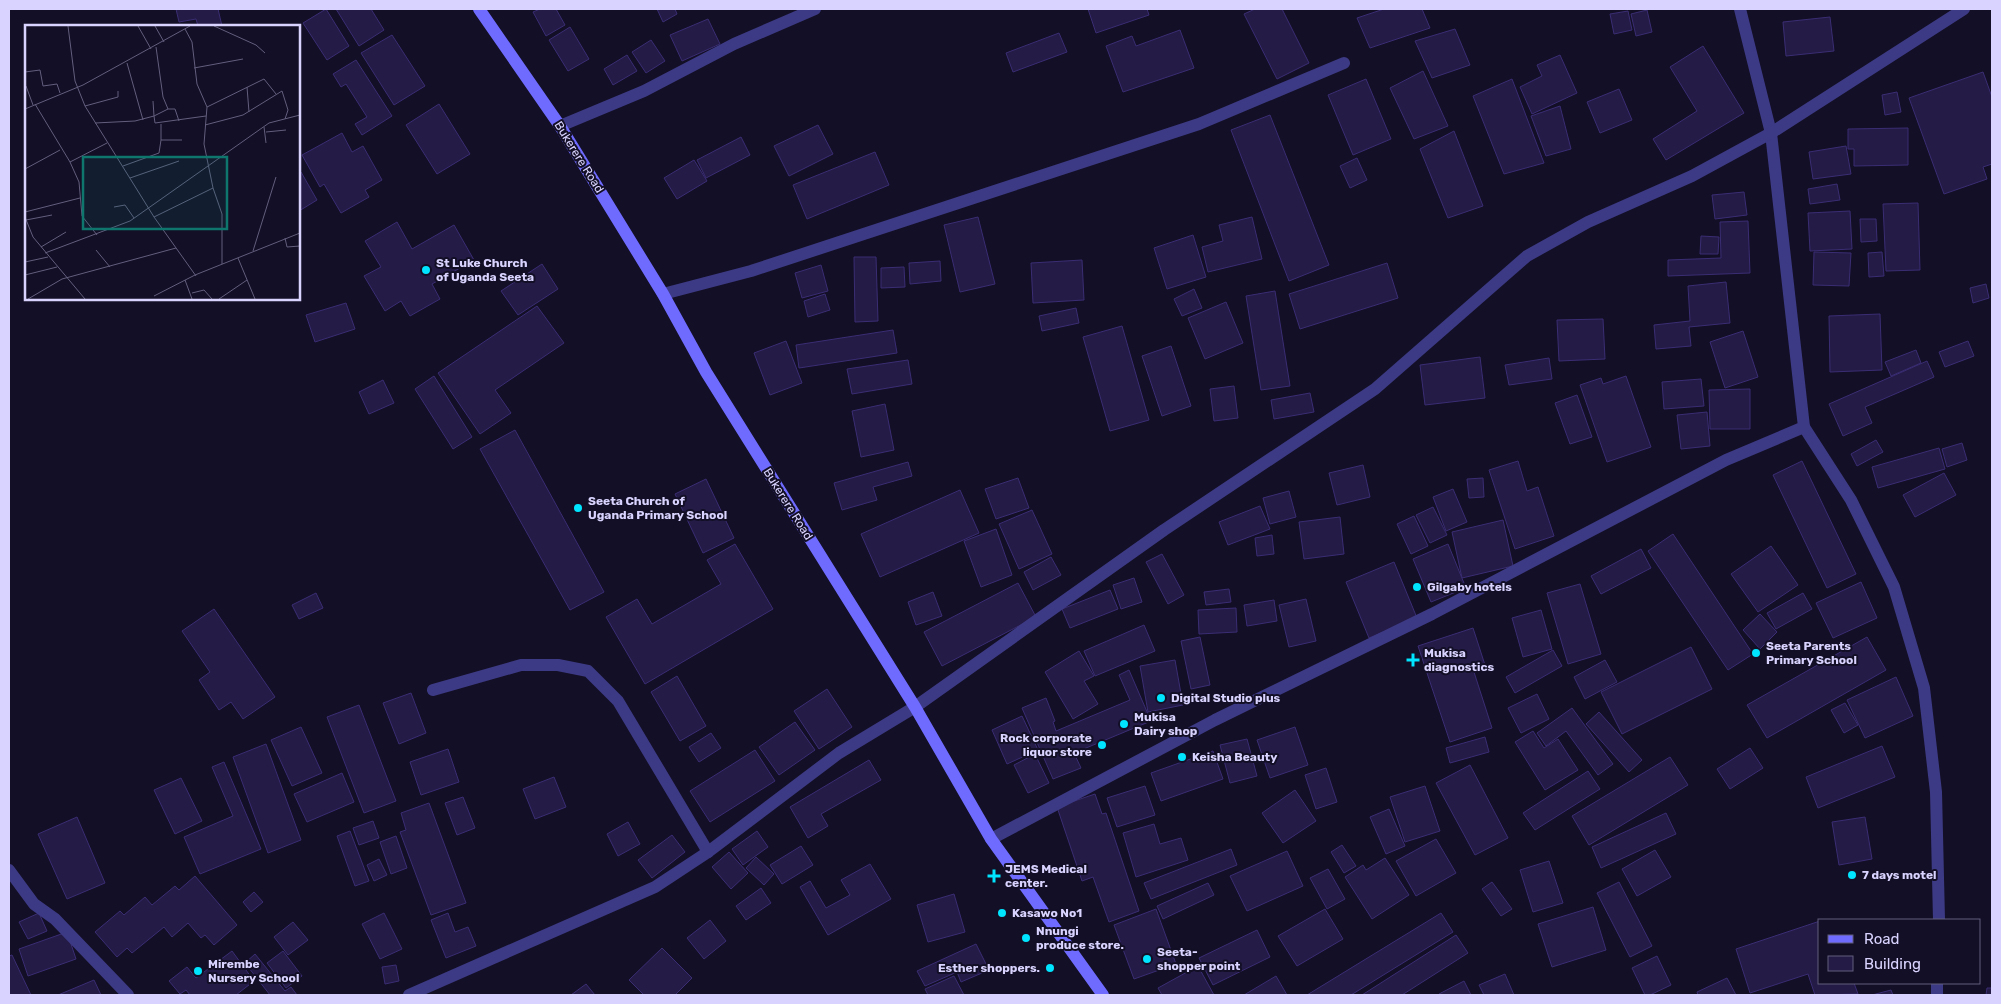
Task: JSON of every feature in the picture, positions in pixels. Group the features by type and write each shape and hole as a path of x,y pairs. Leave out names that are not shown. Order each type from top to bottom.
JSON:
{"main road":[{"name":"Bukerere Road","path":"479,9 560,126 664,294 706,372 915,707 990,839 1103,995"}],"street":[{"path":"560,126 644,91 734,44 815,9"},
{"path":"1740,9 1771,133 1804,428 1852,500 1894,586 1924,688 1936,792 1939,919"},
{"path":"409,995 655,887 708,852 839,753 915,707 1164,530 1375,390 1527,256 1588,222 1692,176 1771,133 1964,9"},
{"path":"664,294 751,271 1199,124 1344,63"},
{"path":"990,839 1215,720 1432,614 1726,460 1804,428"},
{"path":"433,690 521,665 558,665 588,671 618,701 708,852"},
{"path":"9,870 34,904 62,925 128,995"}],"building":[{"path":"176,9 218,9 222,25 198,25 196,19 179,22"},
{"path":"326,9 349,46 327,60 303,23"},
{"path":"336,9 371,9 384,30 359,46"},
{"path":"540,9 556,9 565,25 546,36 533,12"},
{"path":"657,9 675,9 677,14 663,22"},
{"path":"1088,9 1147,9 1149,15 1096,33"},
{"path":"1255,9 1282,9 1309,63 1277,79 1244,14"},
{"path":"1384,9 1422,9 1430,28 1370,48 1357,18"},
{"path":"1647,10 1652,32 1636,36 1631,14"},
{"path":"1628,11 1632,30 1614,34 1610,14"},
{"path":"1830,17 1834,51 1786,56 1783,22"},
{"path":"708,19 720,44 682,61 670,35"},
{"path":"570,27 589,59 568,71 549,40"},
{"path":"1455,29 1470,65 1432,78 1415,41"},
{"path":"1180,30 1194,68 1123,92 1106,46 1132,36 1136,46"},
{"path":"1059,33 1067,52 1013,72 1006,53"},
{"path":"392,35 425,86 394,105 361,53"},
{"path":"651,40 665,61 646,73 632,52"},
{"path":"1703,46 1744,113 1666,160 1653,139 1697,111 1670,67"},
{"path":"627,55 637,71 613,85 604,69"},
{"path":"1560,55 1577,93 1532,114 1520,87 1542,76 1537,65"},
{"path":"356,60 392,116 362,135 355,124 367,117 346,84 341,87 333,74"},
{"path":"1423,71 1448,126 1414,139 1390,88"},
{"path":"1983,72 1992,97 1992,164 1983,167 1987,179 1944,194 1909,98"},
{"path":"1366,79 1391,139 1353,155 1328,95"},
{"path":"1512,79 1544,163 1504,174 1473,96"},
{"path":"1619,89 1632,120 1600,133 1587,102"},
{"path":"1897,92 1901,112 1885,115 1882,95"},
{"path":"439,104 470,154 437,174 406,125"},
{"path":"1560,106 1571,149 1546,156 1531,116"},
{"path":"1270,115 1329,265 1289,281 1231,130"},
{"path":"818,125 833,154 789,176 774,146"},
{"path":"1908,128 1908,165 1854,166 1854,149 1848,149 1848,129"},
{"path":"1454,131 1483,206 1448,218 1420,149"},
{"path":"342,133 352,152 363,146 382,180 365,190 369,197 341,213 324,184 320,187 302,155"},
{"path":"741,137 750,155 706,178 697,160"},
{"path":"1846,146 1851,174 1813,179 1809,152"},
{"path":"875,152 889,185 807,219 793,185"},
{"path":"1357,158 1367,180 1350,188 1340,166"},
{"path":"694,160 707,181 677,199 664,178"},
{"path":"300,172 317,200 300,210"},
{"path":"1837,184 1840,200 1810,204 1808,189"},
{"path":"1744,192 1747,215 1715,219 1712,195"},
{"path":"1918,203 1920,270 1886,271 1883,204"},
{"path":"1850,211 1852,249 1810,251 1808,213"},
{"path":"978,217 995,284 960,292 944,225"},
{"path":"1252,217 1262,259 1208,272 1202,247 1223,241 1219,225"},
{"path":"1860,219 1876,219 1877,241 1861,242"},
{"path":"1748,221 1750,273 1668,276 1668,260 1721,258 1720,222"},
{"path":"397,222 412,249 454,225 474,260 432,284 440,299 410,316 401,301 385,311 364,276 381,267 365,241"},
{"path":"1193,235 1206,277 1167,289 1154,248"},
{"path":"1701,236 1719,237 1718,254 1700,254"},
{"path":"1814,252 1851,253 1849,286 1813,285"},
{"path":"1882,252 1884,276 1869,277 1868,253"},
{"path":"854,257 876,257 878,321 855,322"},
{"path":"1082,260 1084,300 1033,303 1031,263"},
{"path":"940,261 941,281 910,284 909,263"},
{"path":"1387,263 1398,298 1300,329 1289,294"},
{"path":"542,264 558,289 518,315 501,291"},
{"path":"821,265 828,291 802,298 795,273"},
{"path":"904,267 905,287 881,288 881,268"},
{"path":"1726,282 1730,323 1689,327 1691,346 1656,349 1654,325 1690,321 1688,286"},
{"path":"1986,284 1989,298 1973,303 1970,288"},
{"path":"1194,289 1202,308 1182,316 1174,299"},
{"path":"1275,291 1290,386 1261,390 1246,296"},
{"path":"825,294 830,310 808,317 804,301"},
{"path":"1226,302 1243,343 1205,359 1188,318"},
{"path":"346,303 355,329 315,342 306,315"},
{"path":"537,306 564,343 495,390 511,413 480,434 438,373"},
{"path":"1076,308 1079,323 1042,331 1039,316"},
{"path":"1880,314 1882,370 1830,372 1829,316"},
{"path":"1603,319 1605,359 1559,361 1557,320"},
{"path":"1122,326 1149,420 1110,431 1083,337"},
{"path":"893,330 897,353 799,368 796,345"},
{"path":"1743,331 1758,377 1725,388 1710,342"},
{"path":"786,341 802,383 770,395 754,353"},
{"path":"1968,341 1974,356 1945,367 1939,352"},
{"path":"1171,346 1191,406 1162,416 1142,356"},
{"path":"1916,350 1921,363 1891,376 1885,362"},
{"path":"1480,357 1485,398 1425,405 1420,365"},
{"path":"1549,358 1552,379 1509,385 1505,365"},
{"path":"908,360 912,384 852,394 847,369"},
{"path":"1927,361 1934,377 1865,407 1872,423 1843,436 1829,404"},
{"path":"434,376 472,437 453,449 415,389"},
{"path":"1626,376 1651,447 1607,462 1580,385 1601,378 1603,384"},
{"path":"1701,379 1704,406 1664,409 1662,382"},
{"path":"383,380 394,403 369,414 359,392"},
{"path":"1234,386 1238,418 1214,421 1210,389"},
{"path":"1750,389 1750,429 1710,429 1709,390"},
{"path":"1310,393 1314,412 1274,419 1271,400"},
{"path":"1577,395 1592,437 1570,444 1555,403"},
{"path":"885,404 894,450 861,457 852,411"},
{"path":"1707,412 1710,446 1681,449 1677,415"},
{"path":"515,430 604,592 570,610 480,449"},
{"path":"1876,440 1883,452 1857,466 1851,454"},
{"path":"1962,443 1967,460 1947,467 1942,449"},
{"path":"1939,448 1945,469 1878,488 1872,467"},
{"path":"1518,461 1527,491 1538,487 1554,536 1515,549 1489,470"},
{"path":"1802,461 1856,574 1827,588 1773,475"},
{"path":"908,462 912,476 873,487 877,500 842,510 834,483"},
{"path":"1363,465 1370,497 1337,505 1329,473"},
{"path":"1944,473 1956,495 1915,517 1903,495"},
{"path":"1018,478 1029,508 996,519 985,489"},
{"path":"1483,478 1484,497 1469,498 1467,479"},
{"path":"706,479 734,538 703,553 675,494"},
{"path":"1453,489 1467,522 1446,531 1433,497"},
{"path":"960,490 979,533 880,577 861,534"},
{"path":"1289,491 1296,517 1270,524 1263,498"},
{"path":"1260,506 1270,529 1228,545 1219,522"},
{"path":"1433,507 1447,535 1430,543 1416,515"},
{"path":"1032,510 1052,554 1019,569 999,524"},
{"path":"1414,516 1428,546 1411,554 1397,524"},
{"path":"1340,517 1344,554 1304,559 1299,522"},
{"path":"1503,520 1513,566 1462,578 1452,532"},
{"path":"996,529 1012,575 981,587 964,541"},
{"path":"1673,534 1753,654 1728,670 1648,551"},
{"path":"1272,535 1274,554 1257,556 1255,538"},
{"path":"735,544 773,609 645,684 606,617 637,599 652,624 721,584 707,560"},
{"path":"1448,544 1466,588 1431,602 1413,559"},
{"path":"1771,546 1798,585 1758,612 1731,574"},
{"path":"1641,549 1651,568 1601,594 1591,576"},
{"path":"1162,554 1184,595 1168,604 1146,562"},
{"path":"1051,557 1061,575 1033,590 1024,572"},
{"path":"1394,562 1417,618 1369,638 1346,582"},
{"path":"1134,578 1142,602 1121,609 1113,585"},
{"path":"1861,582 1877,618 1833,638 1816,603"},
{"path":"1018,583 1036,617 942,666 924,632"},
{"path":"1580,584 1601,654 1568,664 1547,593"},
{"path":"1229,589 1231,602 1206,605 1204,592"},
{"path":"1110,590 1118,609 1070,628 1062,609"},
{"path":"933,592 942,616 916,625 908,602"},
{"path":"316,593 323,608 299,619 292,605"},
{"path":"1803,593 1812,609 1776,629 1767,613"},
{"path":"1306,599 1316,641 1289,647 1279,605"},
{"path":"1274,600 1277,621 1247,626 1244,605"},
{"path":"1236,608 1237,632 1199,634 1198,610"},
{"path":"214,609 275,697 243,719 231,702 219,710 199,680 210,672 182,631"},
{"path":"1541,610 1552,649 1523,657 1512,618"},
{"path":"1760,614 1777,632 1760,649 1743,630"},
{"path":"1144,625 1155,651 1095,676 1084,651"},
{"path":"1473,628 1485,665 1473,669 1492,728 1450,742 1418,646"},
{"path":"1200,637 1210,685 1191,689 1181,641"},
{"path":"1867,637 1886,670 1767,738 1747,705"},
{"path":"1691,647 1712,689 1622,734 1601,692"},
{"path":"1553,650 1562,666 1515,693 1506,677"},
{"path":"1079,651 1094,676 1084,681 1098,704 1073,719 1045,672"},
{"path":"1175,660 1183,705 1148,712 1140,666"},
{"path":"1605,660 1617,682 1585,699 1574,677"},
{"path":"1129,670 1151,721 1074,753 1081,768 1053,779 1022,708 1046,698 1055,721 1053,722 1056,731 1130,700 1119,675"},
{"path":"677,676 706,726 680,741 651,692"},
{"path":"1896,677 1913,716 1865,738 1847,700"},
{"path":"827,689 852,727 819,749 794,711"},
{"path":"411,693 426,733 399,744 383,703"},
{"path":"1537,694 1549,719 1521,733 1508,708"},
{"path":"1845,703 1858,725 1844,733 1831,710"},
{"path":"359,705 396,801 364,813 327,717"},
{"path":"1572,708 1613,764 1598,775 1566,731 1546,746 1537,733"},
{"path":"1599,712 1642,760 1629,772 1586,724"},
{"path":"1022,716 1038,750 1007,764 992,730"},
{"path":"795,722 815,750 779,775 759,747"},
{"path":"301,727 322,773 292,786 271,740"},
{"path":"1295,727 1308,765 1270,778 1257,740"},
{"path":"1533,731 1544,748 1558,739 1578,770 1545,790 1515,742"},
{"path":"711,733 721,748 699,762 689,747"},
{"path":"1485,737 1489,752 1450,763 1446,748"},
{"path":"1247,739 1257,776 1230,783 1220,745"},
{"path":"266,744 301,840 268,853 233,757"},
{"path":"1882,746 1895,777 1818,808 1806,777"},
{"path":"1750,748 1763,768 1730,789 1717,769"},
{"path":"448,749 459,782 421,795 410,762"},
{"path":"755,750 775,781 710,822 690,791"},
{"path":"1213,751 1223,779 1161,801 1151,773"},
{"path":"1035,754 1049,783 1028,793 1014,765"},
{"path":"1670,757 1688,785 1589,845 1572,816"},
{"path":"869,760 881,780 821,814 828,826 808,838 790,807"},
{"path":"224,762 261,849 200,874 184,837 233,816 212,767"},
{"path":"1470,765 1508,838 1475,855 1436,783"},
{"path":"1326,768 1337,802 1316,809 1305,775"},
{"path":"1588,771 1600,789 1535,830 1523,813"},
{"path":"342,773 354,802 307,822 294,794"},
{"path":"554,777 566,807 535,819 523,789"},
{"path":"181,778 202,821 175,834 154,790"},
{"path":"1145,786 1155,815 1117,827 1107,798"},
{"path":"1425,786 1440,831 1405,842 1390,797"},
{"path":"1295,790 1316,821 1283,843 1262,813"},
{"path":"1095,794 1102,814 1106,813 1139,911 1109,922 1093,877 1082,881 1057,807"},
{"path":"463,797 475,828 457,835 445,803"},
{"path":"429,803 466,903 431,915 400,832 406,830 401,813"},
{"path":"1389,809 1405,846 1386,854 1370,817"},
{"path":"1666,813 1676,834 1601,868 1592,847"},
{"path":"77,817 105,883 67,899 38,834"},
{"path":"1865,817 1872,859 1839,865 1832,822"},
{"path":"373,821 379,838 359,845 353,828"},
{"path":"628,822 640,844 618,856 607,834"},
{"path":"1154,824 1160,844 1181,838 1188,860 1136,877 1123,833"},
{"path":"350,831 369,881 355,886 337,836"},
{"path":"757,831 768,847 743,865 732,849"},
{"path":"672,835 685,852 652,878 638,860"},
{"path":"396,836 407,868 391,874 380,842"},
{"path":"1436,839 1456,873 1416,896 1396,861"},
{"path":"1342,845 1356,866 1344,873 1331,852"},
{"path":"801,846 813,865 782,884 770,865"},
{"path":"1231,849 1237,865 1151,899 1144,883"},
{"path":"1655,850 1671,877 1637,896 1622,869"},
{"path":"1287,851 1303,886 1247,911 1230,876"},
{"path":"729,852 748,873 731,889 712,867"},
{"path":"756,857 774,874 764,885 746,868"},
{"path":"1385,858 1409,895 1372,919 1345,877 1363,865 1366,870"},
{"path":"379,859 387,875 374,881 367,865"},
{"path":"1549,861 1563,903 1533,912 1520,870"},
{"path":"870,864 891,899 828,935 800,887 810,881 826,908 850,895 841,880"},
{"path":"1328,869 1345,899 1327,909 1310,878"},
{"path":"195,876 237,925 214,945 205,935 201,938 188,923 172,937 164,927 132,953 127,948 117,957 95,932 120,911 124,915 145,897 152,905 175,886 179,890"},
{"path":"1492,882 1512,909 1501,916 1482,889"},
{"path":"1619,882 1652,946 1630,957 1597,893"},
{"path":"1208,883 1214,895 1163,919 1157,906"},
{"path":"761,888 771,903 746,920 736,906"},
{"path":"254,892 263,902 251,912 243,902"},
{"path":"954,894 965,932 928,942 917,905"},
{"path":"1593,907 1606,950 1552,967 1538,924"},
{"path":"1156,909 1176,964 1134,979 1114,925"},
{"path":"1325,909 1343,939 1297,966 1278,936"},
{"path":"39,913 47,931 28,939 19,922"},
{"path":"384,913 402,949 380,959 362,924"},
{"path":"448,913 455,932 468,927 476,946 446,958 431,920"},
{"path":"1441,913 1453,932 1351,995 1307,995"},
{"path":"710,920 726,941 704,959 687,938"},
{"path":"293,922 308,940 288,955 274,937"},
{"path":"1818,922 1818,984 1854,984 1858,994 1815,995 1808,974 1750,993 1736,949"},
{"path":"1257,930 1270,957 1213,985 1199,958"},
{"path":"67,932 76,959 28,976 19,949"},
{"path":"1456,935 1468,953 1402,995 1362,995"},
{"path":"976,944 989,970 961,982 957,972 925,986 917,971"},
{"path":"662,948 692,978 675,995 644,995 629,980"},
{"path":"232,951 254,981 236,995 190,995 186,990 180,994 169,981 187,967 196,978"},
{"path":"283,951 302,976 286,988 267,963"},
{"path":"255,954 285,991 291,987 297,995 270,995 245,963"},
{"path":"12,955 31,995 9,995 9,956"},
{"path":"1657,956 1671,985 1650,995 1645,995 1632,968"},
{"path":"396,965 399,981 385,984 382,967"},
{"path":"1198,966 1214,995 1162,995 1158,988"},
{"path":"1505,974 1514,995 1484,995 1479,985"},
{"path":"954,976 964,995 928,995 925,989"},
{"path":"1276,976 1287,995 1244,995"},
{"path":"1727,978 1736,995 1698,995 1697,992"},
{"path":"94,980 101,995 58,995"},
{"path":"1464,981 1471,995 1439,995 1439,994"},
{"path":"586,984 595,995 571,995"},
{"path":"1987,988 1992,988 1992,995 1986,995"},
{"path":"1891,990 1893,995 1872,995"}],"place":[{"name":"St Luke Church of Uganda Seeta","path":"426,270"},
{"name":"Seeta Church of Uganda Primary School","path":"578,508"},
{"name":"Gilgaby hotels","path":"1417,587"},
{"name":"Seeta Parents Primary School","path":"1756,653"},
{"name":"Mukisa diagnostics","path":"1413,660"},
{"name":"Digital Studio plus","path":"1161,698"},
{"name":"Mukisa Dairy shop","path":"1124,724"},
{"name":"Rock corporate liquor store","path":"1102,745"},
{"name":"Keisha Beauty","path":"1182,757"},
{"name":"7 days motel","path":"1852,875"},
{"name":"JEMS Medical center.","path":"994,876"},
{"name":"Kasawo No1","path":"1002,913"},
{"name":"Nnungi produce store.","path":"1026,938"},
{"name":"Seeta- shopper point","path":"1147,959"},
{"name":"Esther shoppers.","path":"1050,968"},
{"name":"Mirembe Nursery School","path":"198,971"}]}
